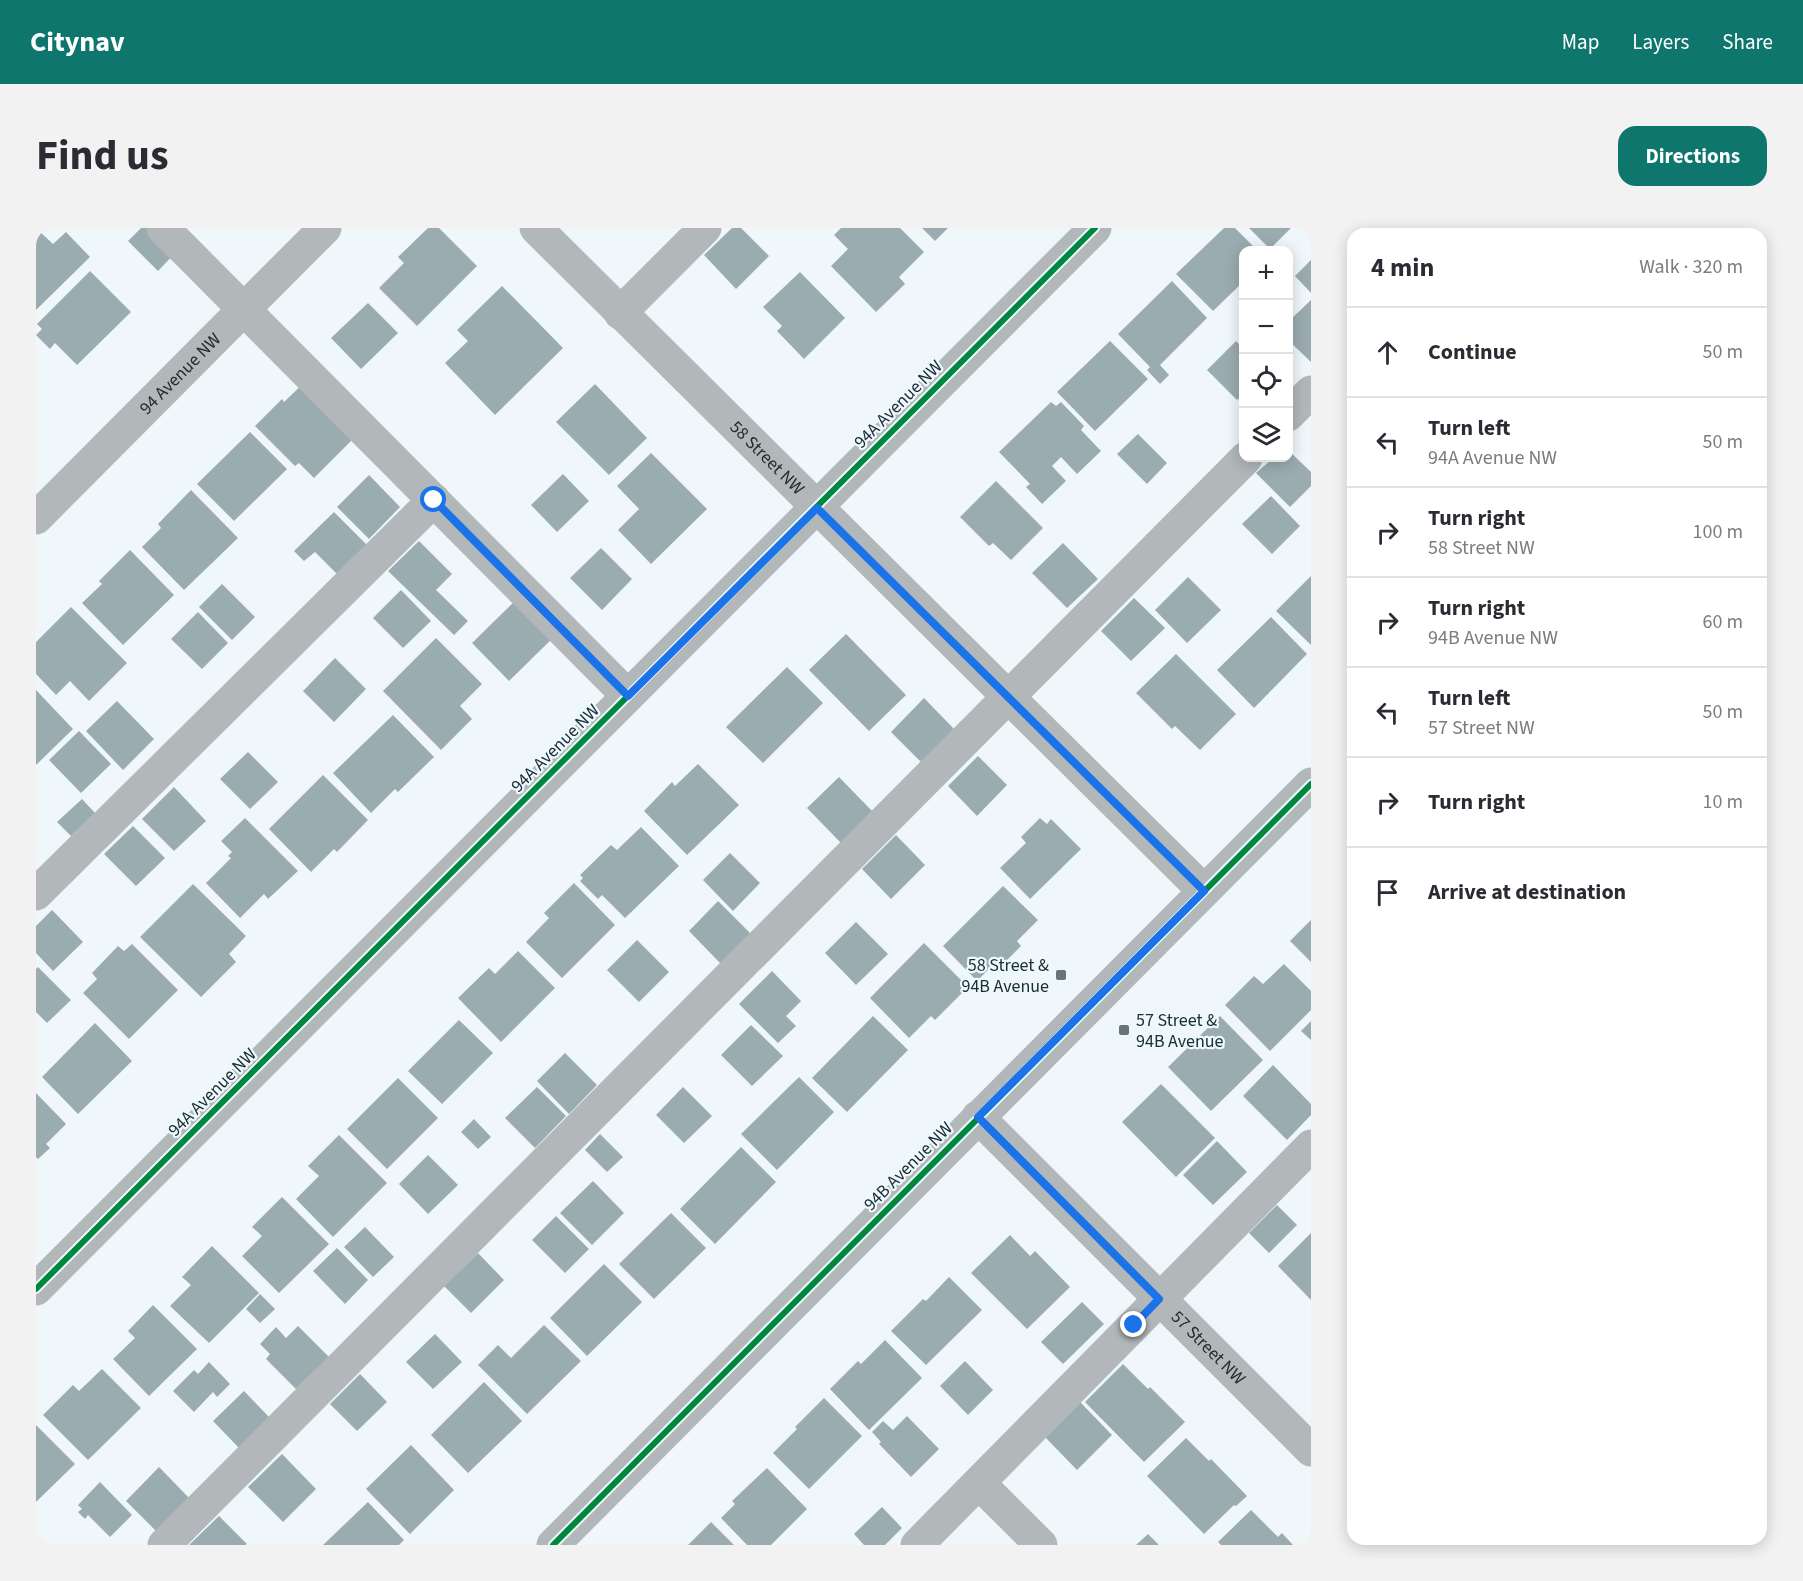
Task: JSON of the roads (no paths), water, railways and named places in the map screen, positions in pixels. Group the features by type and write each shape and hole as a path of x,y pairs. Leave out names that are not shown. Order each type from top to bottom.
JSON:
{"street":[{"path":"163,228 628,696"},
{"name":"94 Avenue NW","path":"42,502 245,309 325,228"},
{"name":"58 Street NW","path":"536,228 1204,891"},
{"path":"620,313 705,228"},
{"name":"94A Avenue NW","path":"36,1289 1095,228"},
{"path":"1293,410 1311,393"},
{"path":"164,1545 1242,462"},
{"path":"36,894 434,500"},
{"name":"94B Avenue NW","path":"553,1545 1311,784"},
{"name":"57 Street NW","path":"978,1117 1311,1450"},
{"path":"918,1545 1311,1146"},
{"path":"979,1483 1041,1545"}],"place":[{"name":"58 Street & 94B Avenue","path":"1061,975"},
{"name":"57 Street & 94B Avenue","path":"1124,1030"}]}
